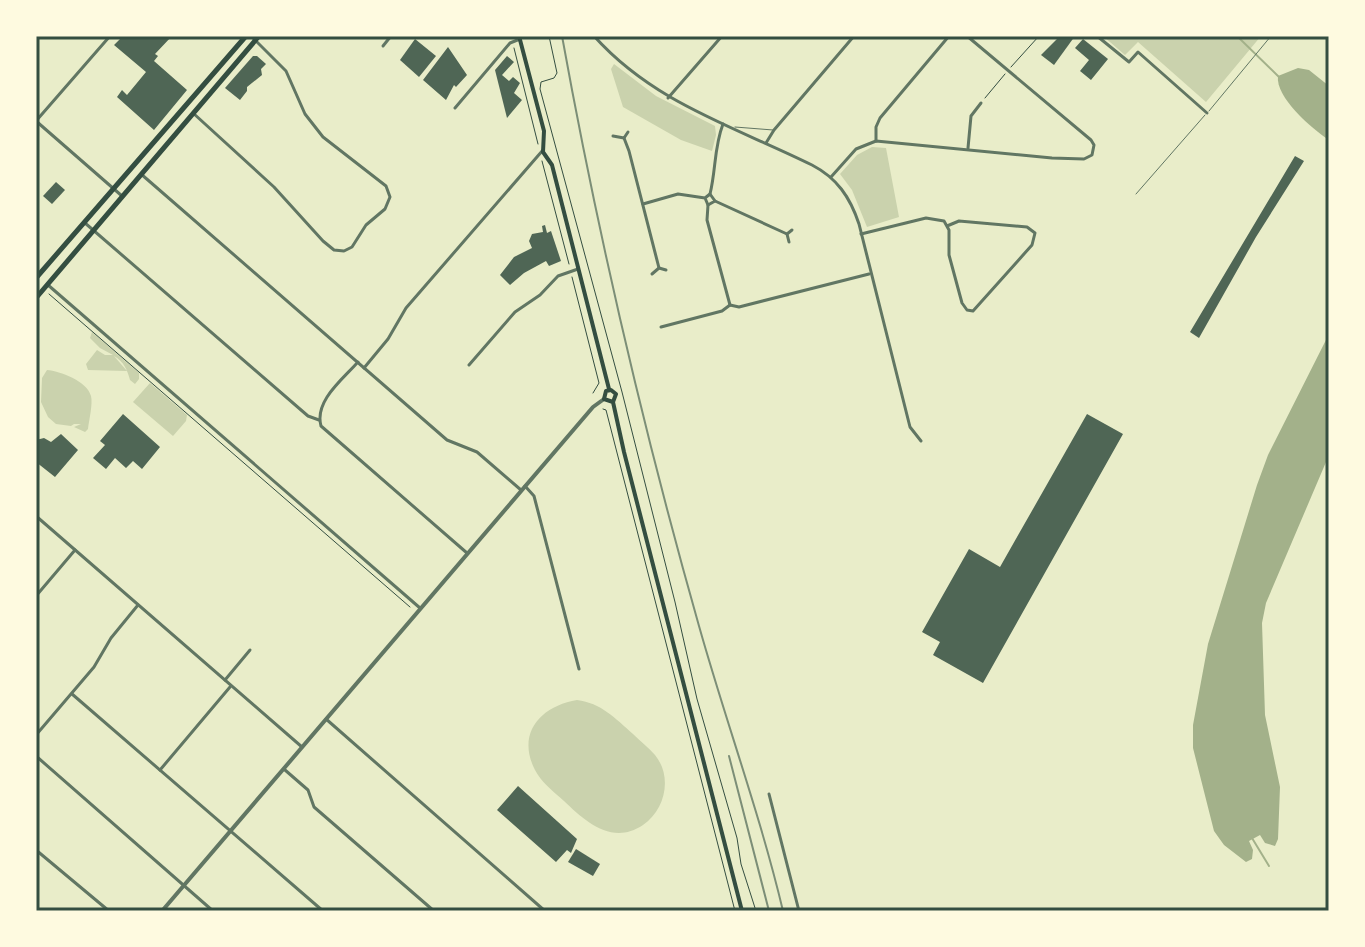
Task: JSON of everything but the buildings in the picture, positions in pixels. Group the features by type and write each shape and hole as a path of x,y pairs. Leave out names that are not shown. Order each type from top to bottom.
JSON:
{"highway":[{"path":"36,298 193,113 253,37"},
{"path":"36,278 253,37"}],"main road":[{"path":"520,38 546,141 542,151 552,165 609,389 616,394 613,402 742,911"},
{"path":"609,389 604,393 604,399 613,402"}],"street":[{"path":"110,36 36,121 122,196"},
{"path":"383,46 391,36"},
{"path":"594,36 635,76 668,98 819,168 831,177 851,202 910,427 921,441"},
{"path":"668,98 722,36"},
{"path":"766,143 854,36"},
{"path":"876,141 876,127 882,116 949,36"},
{"path":"831,177 856,149 876,141 1035,157 1084,159 1092,155 1094,149 1088,137 967,36"},
{"path":"1097,36 1129,62 1138,52 1207,113"},
{"path":"193,113 274,187 334,250 352,247 365,227 385,209 390,197 386,186 323,137 305,114 286,71 253,37"},
{"path":"455,108 512,42 520,38"},
{"path":"968,149 971,116 981,103"},
{"path":"643,204 678,194 705,198 710,194 715,174 716,147 723,124"},
{"path":"628,132 624,138 659,268"},
{"path":"613,136 624,138"},
{"path":"364,368 406,308 542,151"},
{"path":"141,174 447,440 477,452 534,496 579,669"},
{"path":"710,194 715,201 787,234"},
{"path":"705,198 707,220 730,305"},
{"path":"708,205 715,201"},
{"path":"861,234 929,218 944,221 962,303 967,310 973,311 1032,245 1035,234 1027,227 962,221 947,226"},
{"path":"85,223 308,416 319,420"},
{"path":"787,234 792,230"},
{"path":"787,234 789,242"},
{"path":"659,268 666,270"},
{"path":"652,274 659,268"},
{"path":"469,365 513,314 540,295 558,276 580,269"},
{"path":"661,327 720,312 730,305 739,307 871,274"},
{"path":"47,285 420,608"},
{"path":"358,362 324,402 319,420 323,429 467,553"},
{"path":"162,911 523,488 593,407 604,399"},
{"path":"36,516 302,747"},
{"path":"36,596 75,550"},
{"path":"36,735 72,694 138,605"},
{"path":"225,680 250,650"},
{"path":"160,770 231,686"},
{"path":"72,694 323,911"},
{"path":"326,719 545,911"},
{"path":"36,756 213,911"},
{"path":"283,768 308,790 314,807 434,911"},
{"path":"769,794 799,911"},
{"path":"36,850 109,911"}],"lane":[{"path":"1136,194 1271,36"},
{"path":"732,128 774,130"}],"path":[{"path":"549,36 557,73 554,78 541,82 540,89 622,392 697,699 756,911"},
{"path":"512,42 599,383 593,393"},
{"path":"48,293 410,607"},
{"path":"603,409 606,410 735,911"}],"shaded area":[{"path":"1103,36 1261,36 1206,102 1138,42 1125,55"},
{"path":"614,64 656,96 715,126 712,151 681,140 623,107 611,69"},
{"path":"1298,68 1309,70 1329,86 1329,140 1288,103 1282,93 1278,76"},
{"path":"872,147 886,148 899,217 867,227 852,190 840,174 857,155"},
{"path":"92,332 139,373 135,384 123,363 114,356 127,371 88,370 86,364 97,350 113,355 90,338"},
{"path":"1329,334 1329,455 1266,603 1262,623 1265,715 1280,787 1278,839 1275,846 1265,843 1260,835 1249,841 1253,850 1252,859 1246,862 1224,845 1214,831 1193,748 1193,725 1208,644 1257,485 1268,455"},
{"path":"47,370 72,378 88,391 91,408 85,432 74,427 81,424 56,424 48,417 41,402 42,378"},
{"path":"150,383 187,415 186,421 173,436 133,402"},
{"path":"577,700 593,704 614,717 661,764 665,783 661,802 651,819 632,831 610,832 590,823 548,786 535,770 528,744 535,723 553,708"}],"waterway":[{"path":"1237,36 1279,77"},
{"path":"1252,838 1269,866"}],"railway":[{"path":"562,36 623,333 659,480 783,911"},
{"path":"729,756 769,911"}]}
